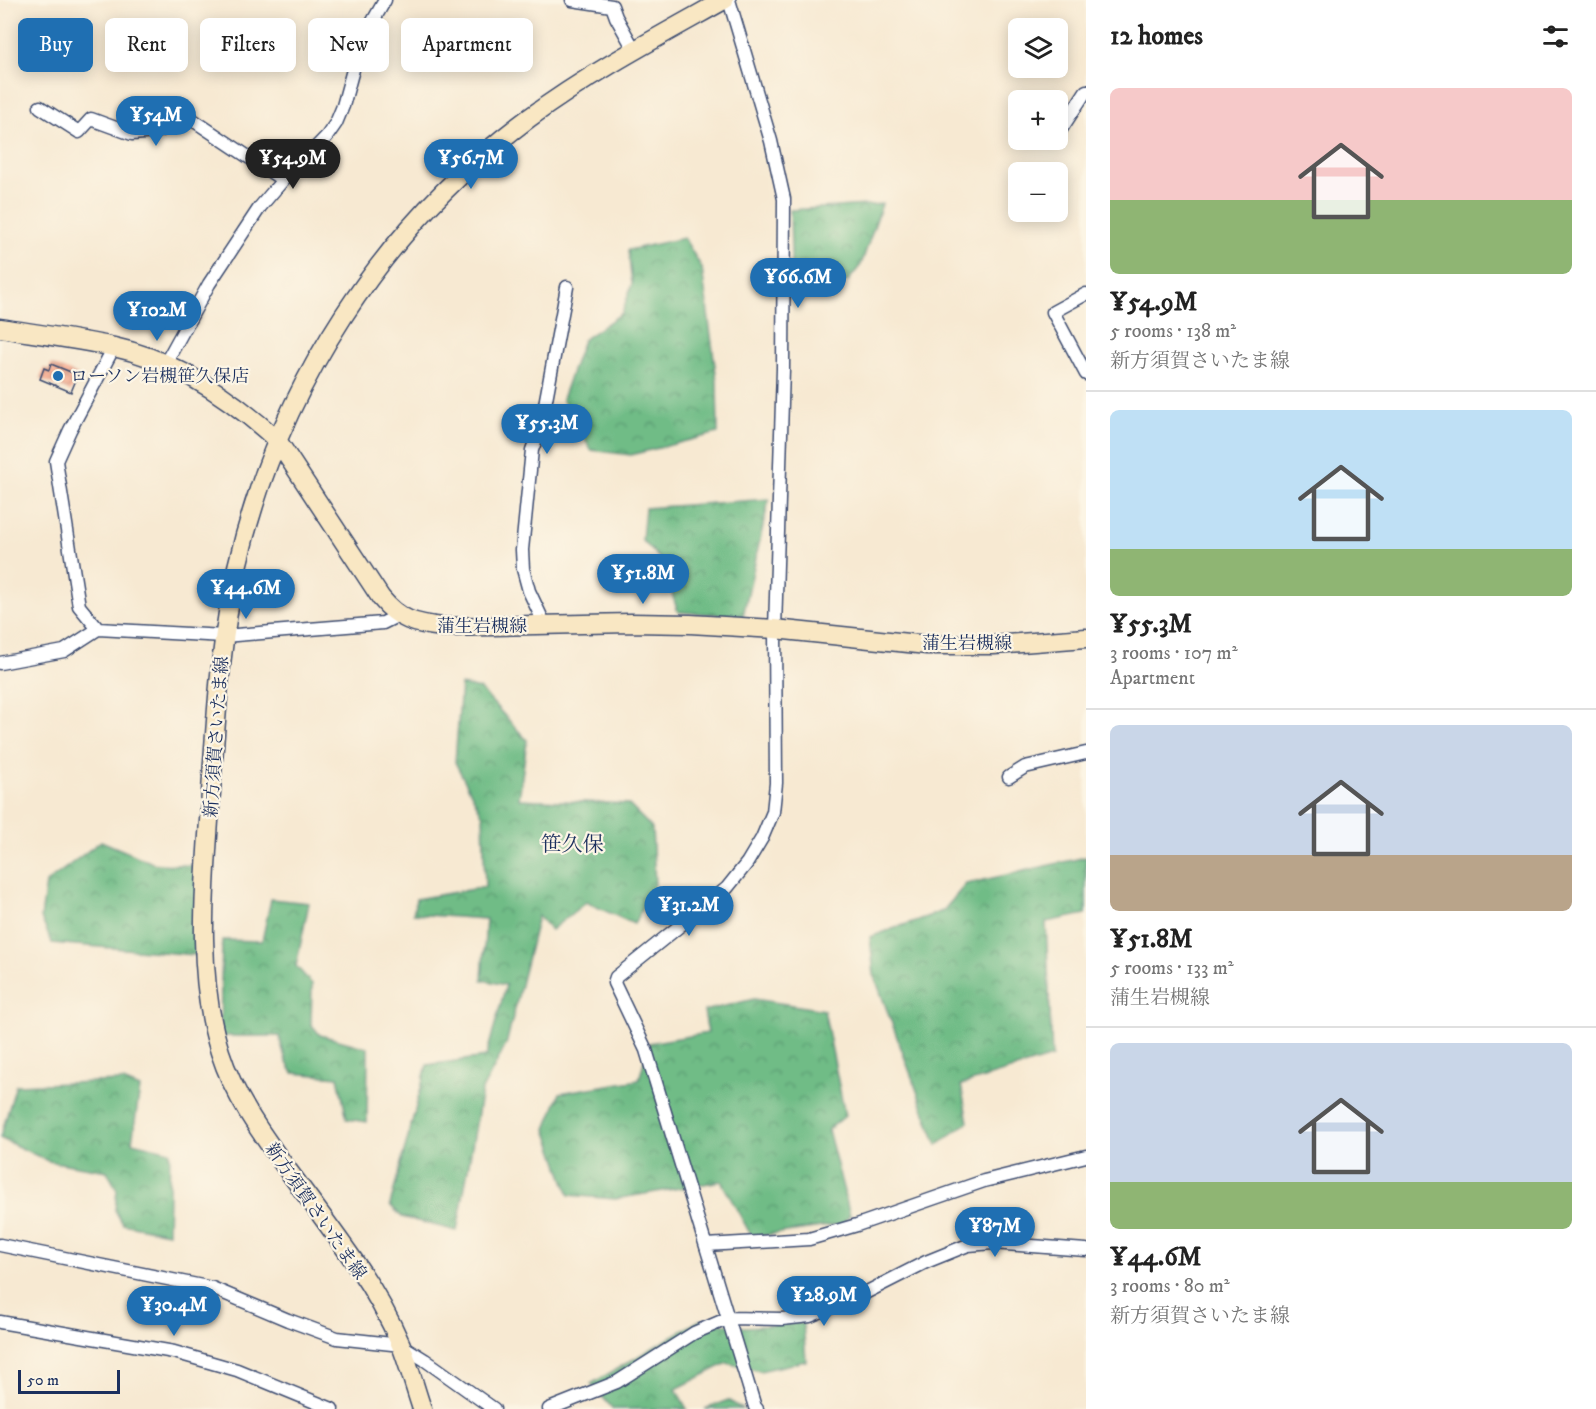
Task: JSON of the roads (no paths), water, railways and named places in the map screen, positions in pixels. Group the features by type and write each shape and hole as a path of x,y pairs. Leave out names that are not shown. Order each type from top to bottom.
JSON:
{"main road":[{"name":"新方須賀さいたま線","path":"422,1409 400,1345 375,1295 356,1264 246,1110 232,1083 220,1051 206,980 205,898 216,714 224,636 237,566 248,522 277,440 306,377 372,273 427,207 460,175 530,117 592,76 724,0"},
{"name":"蒲生岩槻線","path":"0,328 114,347 139,354 165,363 212,390 258,423 277,440 381,598 390,609 411,622 443,627 690,624 775,629 927,645 994,645 1086,638"}],"street":[{"path":"165,363 209,284 260,207 283,180 327,136 336,123 360,44 385,0"},
{"path":"572,0 612,6 635,51"},
{"path":"729,0 771,141 784,199 783,369 775,629 776,783 773,812 762,838 747,863 727,888 616,977 614,983 646,1050 757,1409"},
{"path":"1068,118 1086,90"},
{"path":"40,107 79,132 91,119 132,134 156,132 190,118 283,180"},
{"path":"545,625 529,591 523,569 522,550 532,450 541,426 567,287"},
{"path":"1086,294 1053,312 1086,374"},
{"path":"98,629 79,606 56,461 114,347"},
{"path":"0,663 64,651 98,629 224,636 383,623 399,615"},
{"path":"1009,777 1024,767 1086,753"},
{"path":"706,1245 809,1239 857,1225 984,1180 1086,1156"},
{"path":"549,1409 617,1382 694,1333 729,1318 782,1319 810,1316 968,1245 993,1243 1086,1250"},
{"path":"0,1245 212,1288 337,1338 400,1345 494,1409"},
{"path":"0,1322 174,1352 237,1370 332,1409"}],"place":[{"name":"ローソン岩槻笹久保店","path":"58,376"}],"district":[{"name":"笹久保","path":"572,844"}]}
